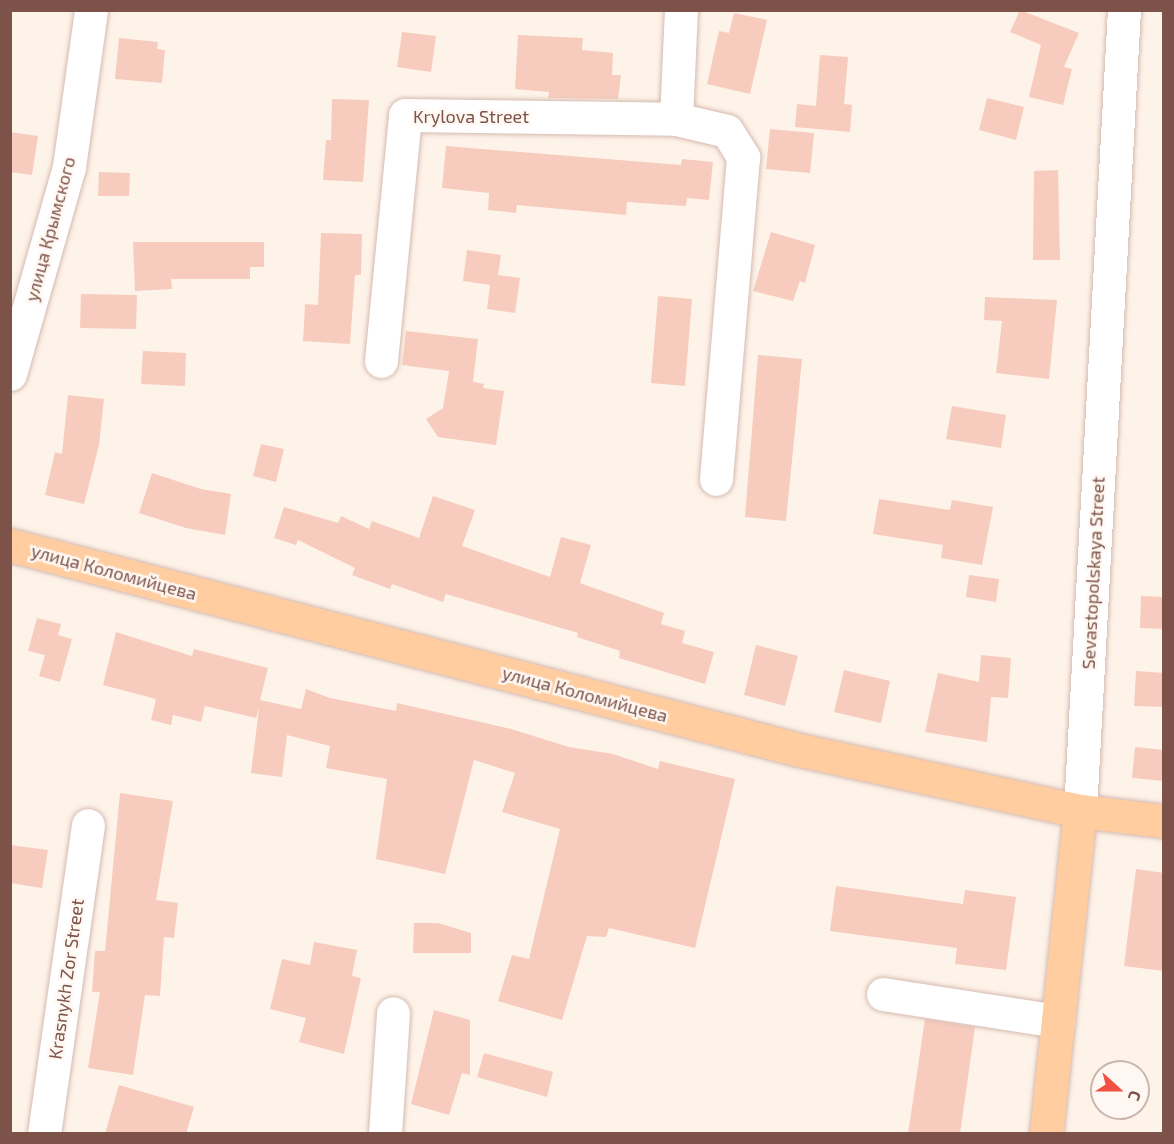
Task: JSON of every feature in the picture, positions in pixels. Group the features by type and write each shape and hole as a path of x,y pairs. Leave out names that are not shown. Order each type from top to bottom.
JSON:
{"main road":[{"name":"улица Коломийцева","path":"10,545 800,750 1080,811 1164,821"},
{"name":"Sevastopolskaya Street","path":"1046,1134 1080,811"}],"street":[{"name":"улица Крымского","path":"10,374 69,167 91,10"},
{"path":"676,119 681,10"},
{"name":"Sevastopolskaya Street","path":"1080,811 1124,10"},
{"name":"Krylova Street","path":"381,361 405,115 676,119 727,130 743,158 716,479"},
{"name":"Krasnykh Zor Street","path":"44,1134 88,825"},
{"path":"884,994 1058,1021"},
{"path":"385,1134 393,1013"}],"building":[{"path":"1020,10 1079,33 1064,67 1072,69 1063,105 1029,97 1041,45 1010,32"},
{"path":"734,13 767,20 750,94 707,84 719,31 729,33"},
{"path":"402,32 436,36 431,72 397,67"},
{"path":"518,35 583,38 582,50 613,53 612,75 621,75 618,99 548,98 549,92 515,89"},
{"path":"119,38 158,42 157,49 165,50 162,83 115,79"},
{"path":"820,55 848,57 844,104 852,105 850,132 795,127 797,104 816,106"},
{"path":"987,98 1024,107 1016,140 979,130"},
{"path":"332,99 369,100 363,182 323,180 326,140 331,140"},
{"path":"770,129 814,133 810,173 766,169"},
{"path":"10,132 38,136 32,175 10,172"},
{"path":"446,146 681,165 682,159 713,162 709,200 687,198 686,206 627,202 626,215 517,205 516,213 488,210 489,193 442,188"},
{"path":"1058,170 1060,260 1033,260 1034,171"},
{"path":"99,172 130,173 129,196 98,196"},
{"path":"771,232 815,245 805,283 800,281 793,301 753,291"},
{"path":"321,233 362,234 361,275 355,275 350,344 303,341 305,304 318,305"},
{"path":"133,242 264,242 264,267 250,267 250,279 171,279 172,289 135,291"},
{"path":"467,250 501,255 498,275 520,278 515,313 487,309 490,285 463,281"},
{"path":"81,294 137,295 136,329 80,328"},
{"path":"658,296 692,299 685,386 651,383"},
{"path":"985,297 1057,300 1049,379 996,373 1002,321 984,320"},
{"path":"406,331 478,339 473,382 484,384 483,388 504,391 496,445 438,437 426,419 443,408 449,371 402,365"},
{"path":"143,351 186,353 185,386 141,384"},
{"path":"758,355 802,359 786,521 745,517"},
{"path":"68,395 104,399 99,445 84,504 45,495 55,452 62,454"},
{"path":"952,406 1006,415 1001,448 946,439"},
{"path":"261,444 284,449 276,482 253,476"},
{"path":"152,473 201,489 231,494 225,535 186,528 139,513"},
{"path":"433,496 475,510 462,546 550,577 561,537 591,545 580,583 664,613 661,624 685,631 682,643 714,652 705,684 619,658 620,651 577,637 578,633 446,594 443,602 392,584 390,589 352,575 355,568 298,540 296,545 274,538 284,507 338,523 341,516 369,529 372,521 419,538"},
{"path":"879,499 950,510 952,500 993,507 982,565 941,558 943,545 873,534"},
{"path":"969,575 999,579 996,602 966,597"},
{"path":"1141,596 1164,597 1164,629 1140,628"},
{"path":"37,618 61,624 58,635 72,639 60,682 39,676 45,655 28,651"},
{"path":"116,632 192,656 194,649 268,668 260,700 301,709 306,689 330,698 396,711 397,703 511,729 569,747 613,754 658,769 660,761 735,779 695,948 609,928 606,937 587,936 562,1020 498,1001 512,955 529,959 560,829 502,812 515,773 474,760 445,874 376,859 387,779 326,768 330,746 287,735 282,777 251,773 259,708 256,718 205,706 201,722 173,715 171,725 151,720 156,699 103,685"},
{"path":"756,645 798,656 785,706 744,695"},
{"path":"981,655 1011,658 1008,698 991,697 987,742 925,732 938,673 979,682"},
{"path":"844,670 890,681 881,723 834,712"},
{"path":"1136,671 1164,673 1164,707 1134,706"},
{"path":"1135,747 1164,750 1164,781 1132,778"},
{"path":"120,793 173,801 156,900 178,903 174,938 164,937 160,996 145,995 133,1075 88,1068 100,992 92,992 95,951 105,951"},
{"path":"10,845 48,850 42,888 10,883"},
{"path":"1136,869 1164,873 1164,971 1124,966"},
{"path":"836,886 963,904 965,890 1016,897 1006,970 955,964 957,948 830,931"},
{"path":"414,923 438,923 471,933 471,953 413,953"},
{"path":"314,942 357,950 352,976 361,978 344,1054 299,1042 306,1018 270,1009 282,959 310,965"},
{"path":"434,1010 470,1020 470,1075 462,1073 449,1115 411,1104"},
{"path":"925,1019 975,1027 960,1134 908,1134"},
{"path":"484,1053 553,1072 547,1097 477,1077"},
{"path":"119,1085 194,1107 186,1134 105,1134"}]}
